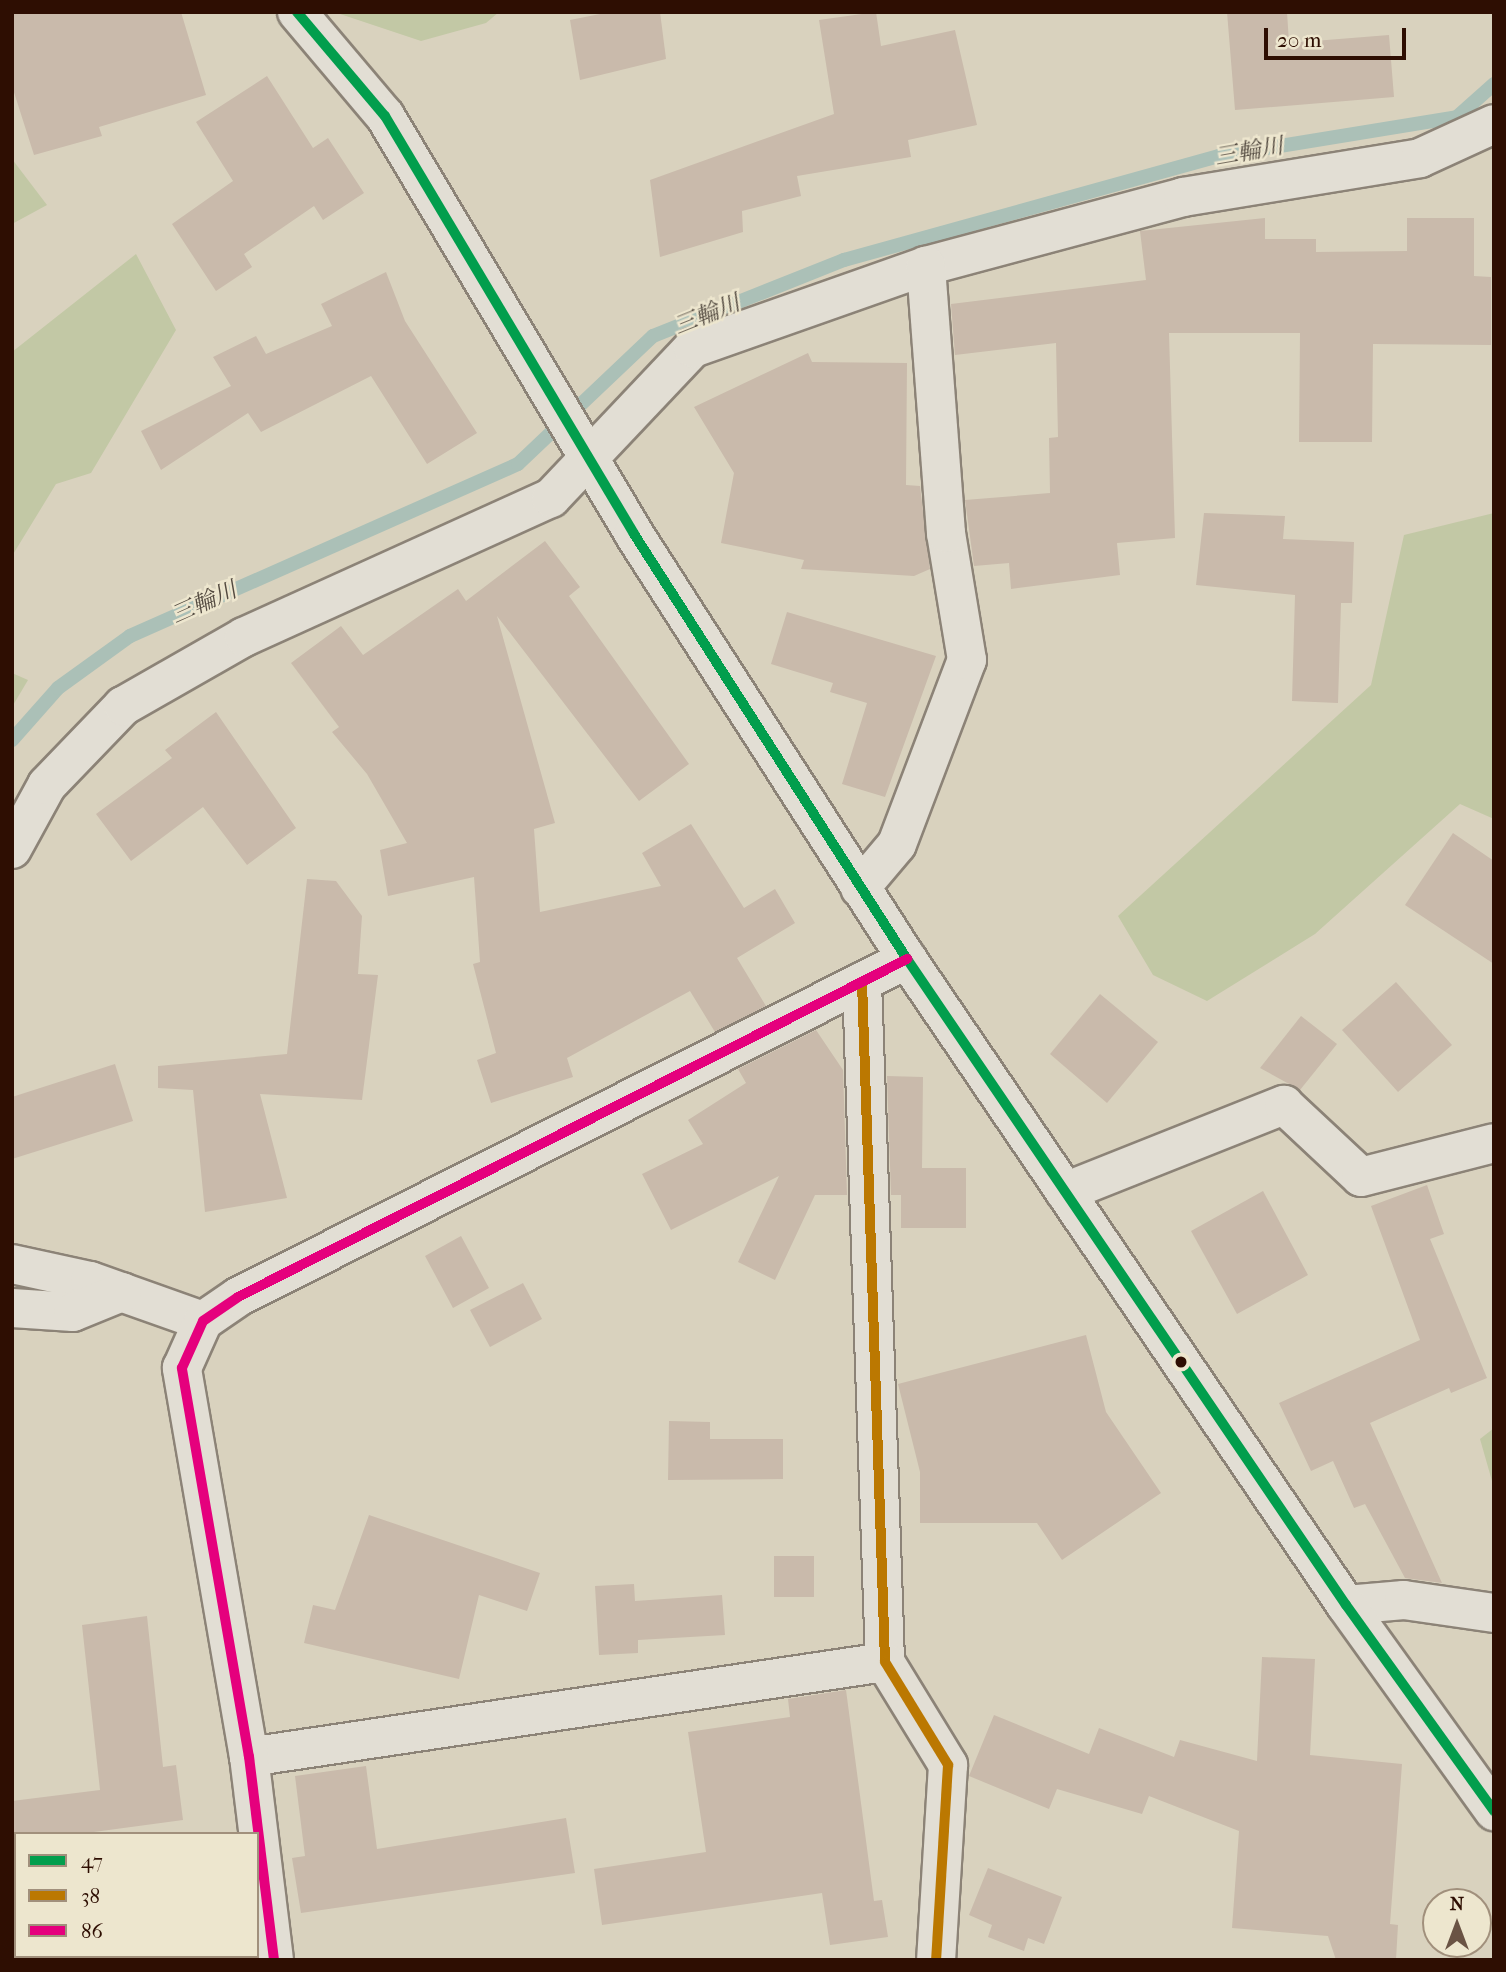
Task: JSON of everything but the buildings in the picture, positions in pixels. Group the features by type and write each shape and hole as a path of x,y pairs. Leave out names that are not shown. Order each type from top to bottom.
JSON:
{"street":[{"path":"297,12 385,116 590,456 907,959 1346,1605 1494,1811"},
{"path":"12,849 47,785 123,706 244,637 551,498 693,348 926,267 1183,197 1420,158 1494,124"},
{"path":"860,888 898,844 967,660 946,533 926,267"},
{"path":"258,1832 249,1757 182,1368 203,1321 237,1297 907,959"},
{"path":"862,982 885,1662 947,1765 936,1960"},
{"path":"1065,1192 1284,1105 1361,1177 1494,1143"},
{"path":"12,1264 122,1292 203,1321"},
{"path":"12,1308 72,1312 122,1292"},
{"path":"1346,1605 1404,1600 1494,1613"},
{"path":"249,1757 885,1662"},
{"path":"259,1838 274,1960"}],"green space":[{"path":"334,12 499,12 486,23 421,41"},
{"path":"12,159 47,205 12,224"},
{"path":"136,254 176,330 91,473 56,484 12,556 12,352"},
{"path":"1494,513 1494,819 1460,804 1315,934 1207,1001 1153,975 1118,916 1371,685 1404,535"},
{"path":"12,673 28,680 12,707"},
{"path":"1494,1428 1494,1488 1480,1439"}],"waterway":[{"name":"三輪川","path":"12,740 58,688 130,636 518,464 653,336 844,260 1219,156 1457,117 1494,84"}],"transit line":[{"name":"47","path":"297,12 385,116 634,534 907,959 1346,1605 1494,1811"},
{"name":"86","path":"258,1832 249,1757 182,1368 203,1321 238,1297 907,959"},
{"name":"38","path":"862,982 885,1662 948,1765 936,1960"},
{"name":"86","path":"259,1838 274,1960"}]}
